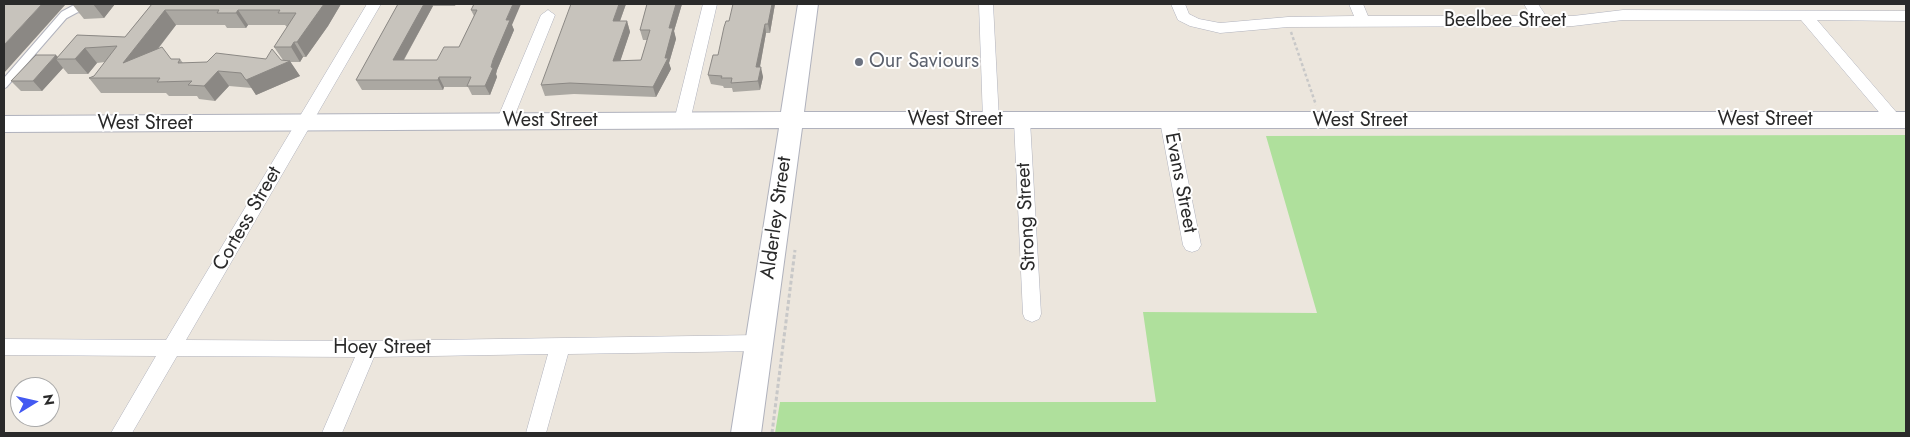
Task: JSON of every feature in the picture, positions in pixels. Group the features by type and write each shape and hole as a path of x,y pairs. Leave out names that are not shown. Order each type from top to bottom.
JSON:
{"main road":[{"name":"Alderley Street","path":"746,433 808,4"},
{"name":"West Street","path":"4,124 682,120 1901,120"}],"street":[{"name":"Cortess Street","path":"121,433 374,4"},
{"path":"682,120 710,4"},
{"path":"986,4 991,120"},
{"name":"Beelbee Street","path":"1178,4 1183,18 1194,23 1220,28 1288,22 1573,21 1623,15 1765,10 1805,16 1906,16"},
{"path":"1356,4 1363,21"},
{"path":"1531,4 1540,21"},
{"path":"504,122 548,15"},
{"path":"1805,16 1901,120"},
{"name":"Strong Street","path":"1022,121 1032,314"},
{"name":"Evans Street","path":"1168,121 1192,245"},
{"name":"Hoey Street","path":"4,347 173,346 368,349 759,343"},
{"path":"536,433 560,347"},
{"path":"332,433 368,349"}],"lane":[{"path":"4,84 64,14 77,8 87,9"}],"path":[{"path":"1288,22 1321,121"},
{"path":"772,433 795,249"}],"green space":[{"path":"1906,135 1906,433 775,433 780,402 1156,402 1143,312 1317,313 1266,136"}],"building":[{"path":"4,4 42,4 4,45"},
{"path":"152,4 324,4 297,42 294,42 291,47 274,47 296,13 278,13 280,10 238,10 236,13 217,13 219,10 165,10 123,63 162,47 171,59 180,59 178,63 207,62 216,53 266,59 272,49 281,60 290,61 246,80 241,73 218,71 204,86 188,85 192,81 157,82 160,78 89,78 94,76 117,46 85,48 75,59 56,59 77,35 125,37"},
{"path":"398,4 424,4 393,60 437,60 444,47 459,47 477,10 471,10 474,4 513,4 506,20 510,20 493,60 491,67 493,68 485,86 467,86 471,77 439,77 438,80 356,80"},
{"path":"571,4 619,4 613,21 627,21 613,61 641,60 650,30 640,30 647,4 676,4 669,28 673,28 665,58 668,58 653,87 570,83 541,85"},
{"path":"733,4 772,4 768,24 765,24 756,67 761,67 758,81 731,83 732,78 708,75 713,55 718,55 724,27 726,21 729,21"},
{"path":"36,55 56,55 33,81 11,81"}],"place":[{"name":"Our Saviours","path":"859,62"}]}
